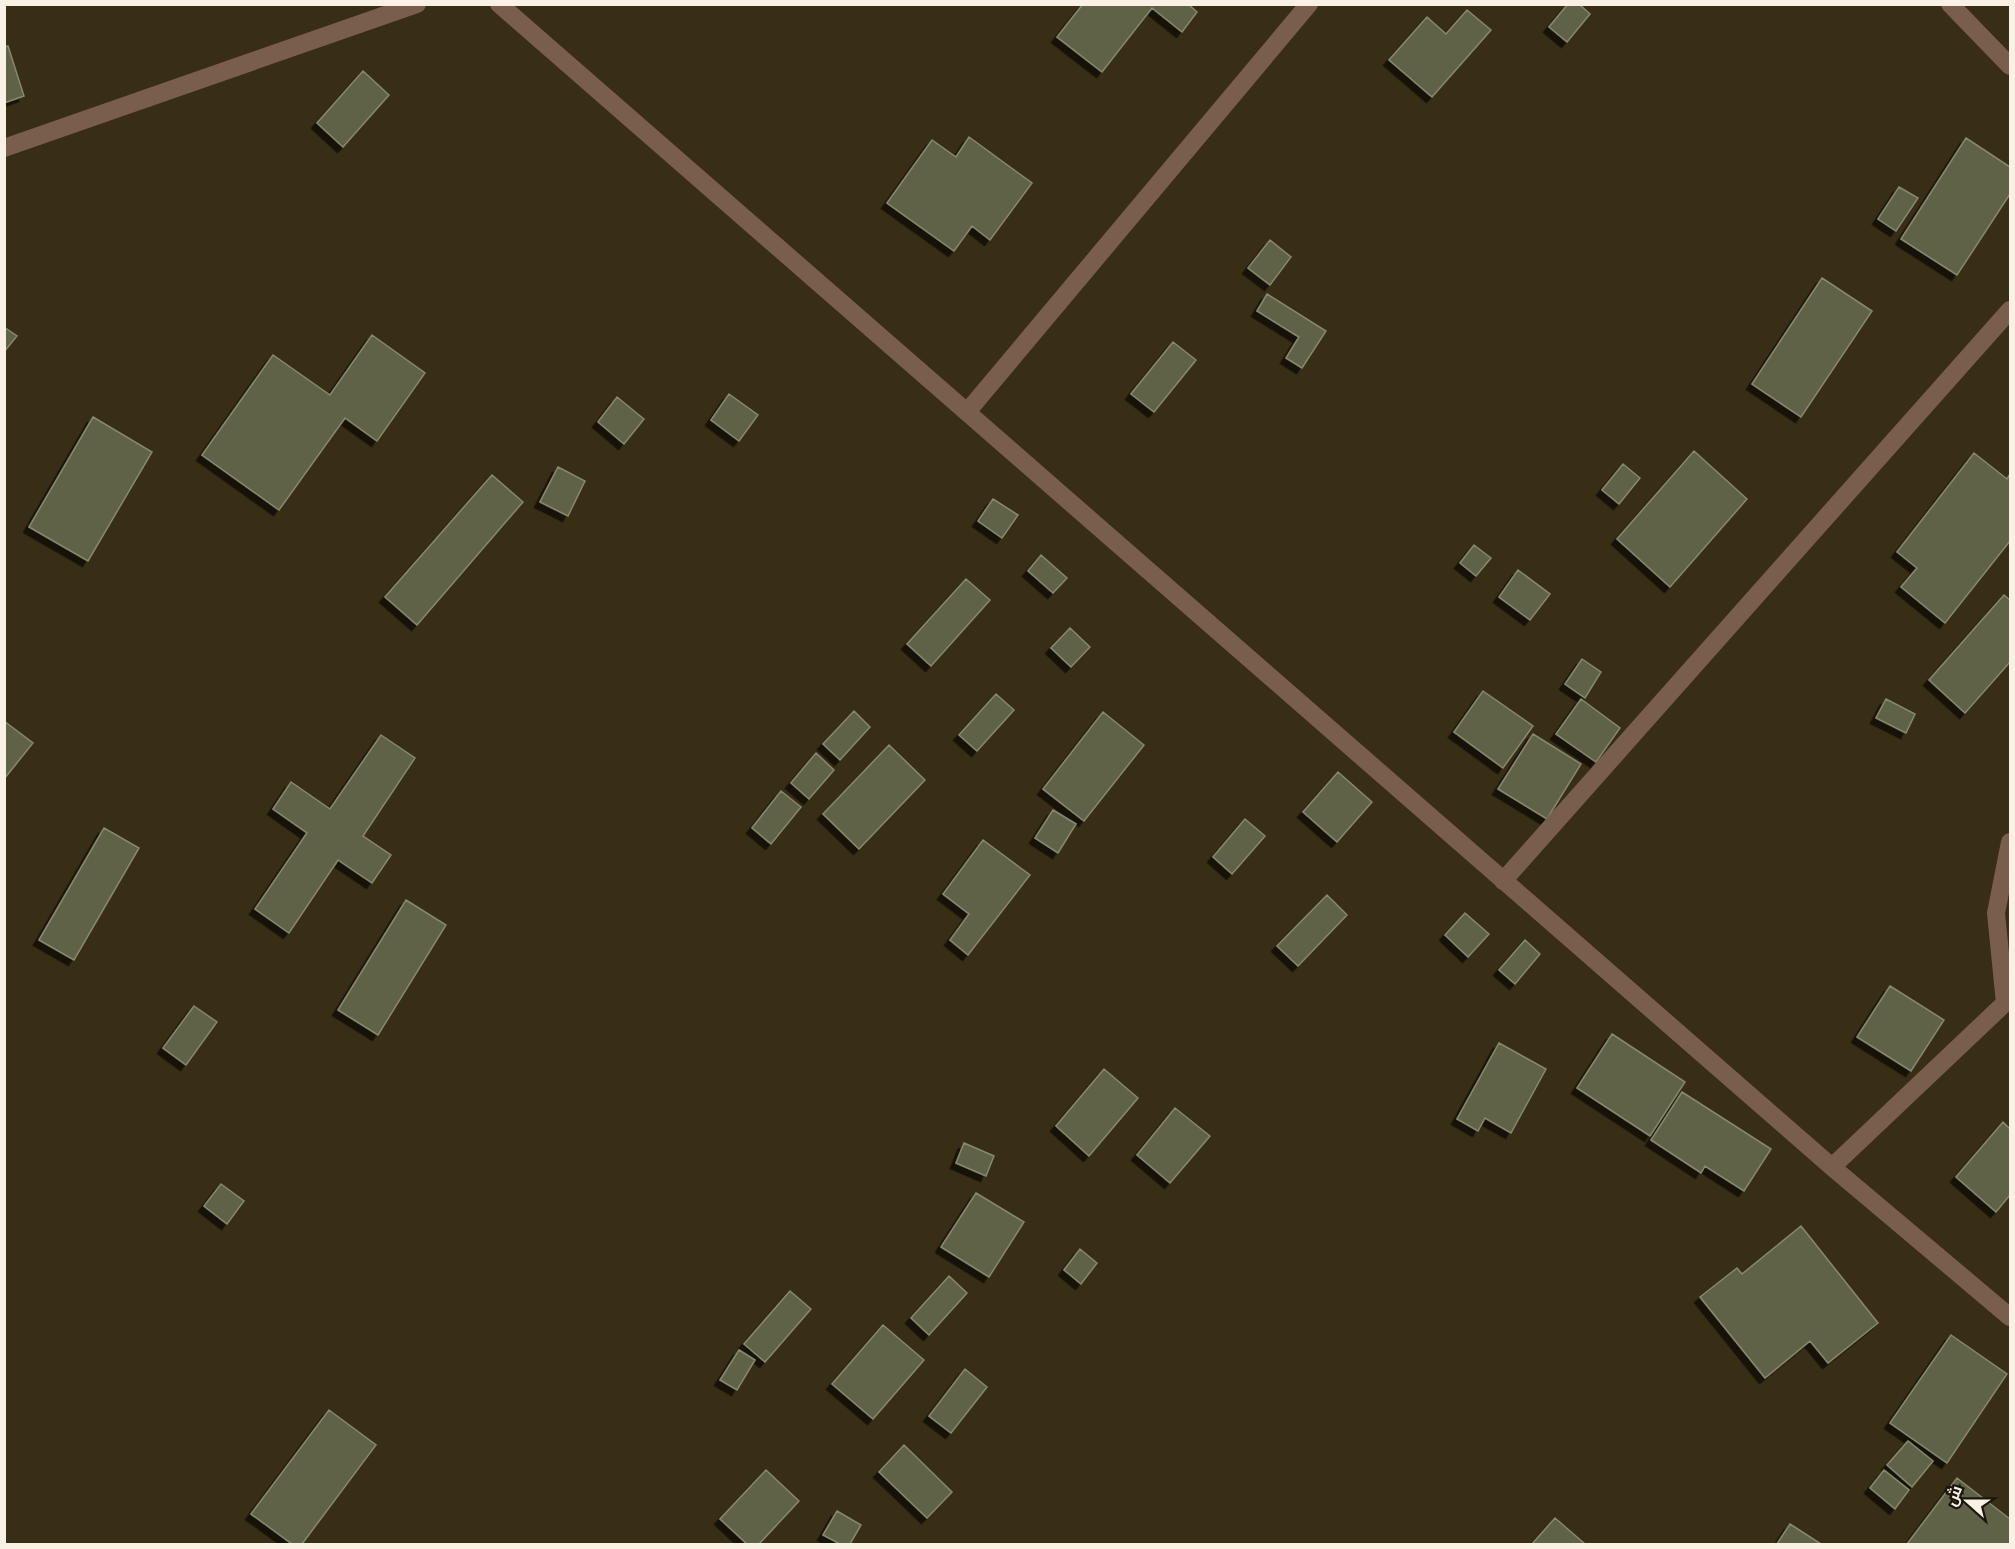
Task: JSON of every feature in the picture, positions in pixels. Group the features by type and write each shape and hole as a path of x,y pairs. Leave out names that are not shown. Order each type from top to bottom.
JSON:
{"street":[{"path":"4,148 417,4"},
{"path":"498,4 1832,1167 2010,1317"},
{"path":"967,412 1309,4"},
{"path":"1950,4 2010,66"},
{"path":"1503,881 2010,310"},
{"path":"1832,1167 2005,1003 1996,913 2010,842"}],"building":[{"path":"1083,4 1188,4 1197,12 1182,32 1152,8 1102,72 1057,37"},
{"path":"1568,4 1579,4 1590,14 1567,42 1549,27"},
{"path":"1467,10 1491,30 1432,97 1389,60 1427,17 1446,34"},
{"path":"8,46 24,96 4,103 4,47"},
{"path":"363,71 389,95 343,147 317,123"},
{"path":"969,137 1032,183 990,240 972,226 954,251 887,203 932,140 956,157"},
{"path":"1966,138 2010,167 2010,194 1957,275 1901,239"},
{"path":"1899,187 1918,198 1896,231 1878,219"},
{"path":"1270,240 1291,257 1270,285 1248,268"},
{"path":"1822,278 1872,311 1801,417 1752,384"},
{"path":"1267,294 1326,331 1302,368 1286,358 1299,337 1257,311"},
{"path":"4,327 17,336 4,352"},
{"path":"372,335 425,373 377,441 345,418 279,510 202,455 273,355 330,395"},
{"path":"1173,342 1196,360 1154,412 1131,394"},
{"path":"729,394 758,415 739,441 711,420"},
{"path":"617,397 644,419 624,444 598,422"},
{"path":"93,417 152,452 88,561 29,527"},
{"path":"1694,451 1747,499 1670,587 1617,539"},
{"path":"1974,453 2007,479 2010,474 2010,541 1945,623 1901,587 1917,568 1897,552"},
{"path":"1623,464 1640,478 1619,504 1602,490"},
{"path":"558,467 585,481 568,516 540,502"},
{"path":"492,475 523,502 417,625 385,597"},
{"path":"993,499 1018,515 1002,538 978,521"},
{"path":"1474,545 1491,558 1476,576 1460,563"},
{"path":"1041,555 1067,578 1053,593 1028,571"},
{"path":"1518,570 1550,594 1530,620 1499,597"},
{"path":"966,579 990,600 931,666 907,644"},
{"path":"2004,595 2010,600 2010,662 1965,713 1929,680"},
{"path":"1070,628 1090,647 1071,667 1051,648"},
{"path":"1582,659 1601,672 1585,698 1565,684"},
{"path":"1483,691 1533,726 1503,768 1454,732"},
{"path":"996,694 1014,710 977,751 959,735"},
{"path":"1581,699 1620,728 1596,762 1556,734"},
{"path":"1886,699 1915,714 1906,733 1876,718"},
{"path":"854,711 870,727 840,760 823,744"},
{"path":"1103,712 1144,745 1084,821 1043,789"},
{"path":"4,721 33,743 4,779"},
{"path":"1533,734 1581,764 1547,819 1498,789"},
{"path":"381,735 415,758 363,836 391,855 372,883 338,860 289,933 255,909 307,833 273,809 291,782 330,809"},
{"path":"889,745 925,780 859,849 823,814"},
{"path":"816,753 834,770 809,799 791,783"},
{"path":"1338,772 1372,802 1337,842 1303,812"},
{"path":"781,791 801,807 771,844 752,828"},
{"path":"1053,810 1076,824 1058,853 1035,838"},
{"path":"1245,819 1265,836 1232,874 1213,857"},
{"path":"104,828 139,848 74,960 39,940"},
{"path":"983,840 1030,875 968,955 950,940 969,914 943,894"},
{"path":"1327,895 1347,915 1298,966 1277,946"},
{"path":"406,900 446,925 378,1035 338,1010"},
{"path":"1465,913 1489,934 1468,957 1445,935"},
{"path":"1525,940 1540,954 1515,984 1499,970"},
{"path":"1890,986 1944,1020 1911,1071 1857,1037"},
{"path":"194,1006 217,1022 186,1065 163,1048"},
{"path":"1612,1034 1685,1082 1650,1136 1577,1088"},
{"path":"1499,1043 1546,1069 1511,1133 1485,1118 1478,1131 1457,1119"},
{"path":"1104,1069 1138,1098 1089,1156 1056,1126"},
{"path":"1682,1092 1771,1149 1744,1191 1705,1166 1701,1173 1651,1140"},
{"path":"1175,1108 1210,1136 1170,1183 1137,1155"},
{"path":"2003,1122 2010,1129 2010,1195 1996,1212 1956,1177"},
{"path":"964,1143 994,1156 986,1176 956,1163"},
{"path":"221,1184 244,1201 227,1224 204,1206"},
{"path":"976,1193 1024,1222 989,1277 941,1247"},
{"path":"1801,1226 1878,1323 1828,1363 1810,1341 1765,1378 1700,1297 1737,1268 1742,1274"},
{"path":"1080,1249 1097,1263 1081,1284 1064,1270"},
{"path":"949,1276 967,1293 929,1335 911,1318"},
{"path":"790,1291 811,1309 765,1362 744,1344"},
{"path":"883,1325 924,1360 873,1419 832,1384"},
{"path":"1951,1335 2007,1374 1947,1463 1890,1423"},
{"path":"739,1350 755,1360 737,1390 720,1380"},
{"path":"965,1369 987,1387 951,1433 929,1416"},
{"path":"329,1410 376,1445 302,1544 292,1544 251,1514"},
{"path":"1908,1441 1933,1461 1912,1487 1887,1465"},
{"path":"904,1445 952,1492 927,1518 879,1472"},
{"path":"766,1470 799,1501 759,1544 747,1544 720,1519"},
{"path":"1884,1470 1909,1490 1895,1509 1870,1488"},
{"path":"1957,1478 2010,1519 2010,1544 1907,1544"},
{"path":"837,1511 861,1525 850,1544 840,1544 823,1535"},
{"path":"1555,1518 1585,1544 1532,1544"},
{"path":"1790,1524 1821,1544 1777,1544"}]}
